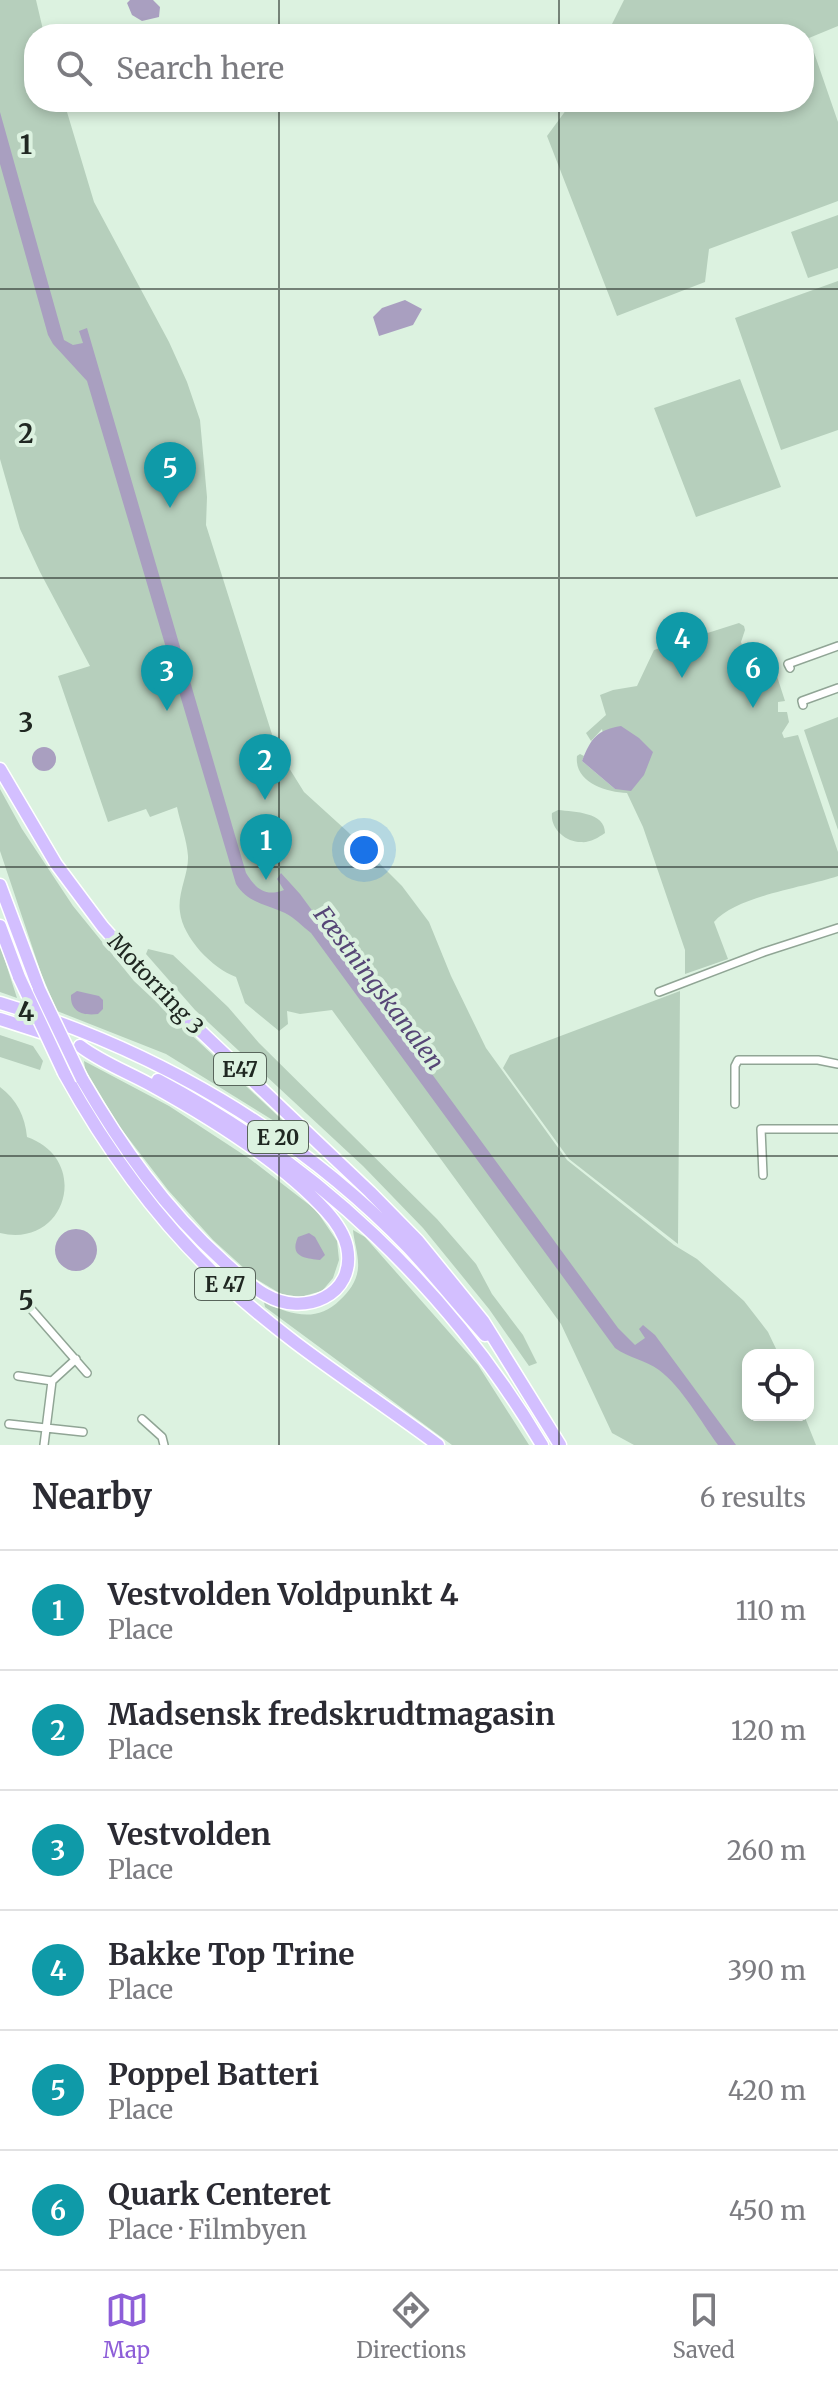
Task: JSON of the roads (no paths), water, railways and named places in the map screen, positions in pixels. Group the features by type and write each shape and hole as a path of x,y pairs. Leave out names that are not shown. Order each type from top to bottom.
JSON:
{"highway":[{"name":"Motorring 3","path":"0,769 56,864 111,937 174,1006 418,1241 483,1321 501,1352"},
{"name":"E 47","path":"0,885 39,989 82,1079 129,1154 161,1196 213,1252 253,1287 278,1301 301,1305 322,1300 339,1285 348,1260 343,1236 331,1217 306,1191 212,1122 80,1046"},
{"name":"E 47","path":"0,926 19,977 64,1073 125,1171 177,1236 259,1314 438,1445"},
{"name":"E 20","path":"0,1003 74,1028 149,1060 275,1135 336,1182 408,1247 501,1352 560,1445"},
{"name":"E 20","path":"0,1019 80,1046 143,1073 227,1119 306,1175 357,1217 409,1267 462,1329 542,1445"}],"street":[{"path":"790,668 788,664 838,646"},
{"path":"803,705 802,701 838,688"},
{"path":"659,992 838,928"},
{"path":"735,1104 735,1066 738,1060 818,1060 838,1064"},
{"path":"763,1175 761,1129 838,1129"},
{"path":"32,1310 87,1373"},
{"path":"44,1445 52,1381 76,1359"},
{"path":"18,1376 52,1381"},
{"path":"142,1419 162,1437 164,1445"},
{"path":"9,1424 83,1432"}],"place":[{"name":"Poppel Batteri","path":"170,508"},
{"name":"Bakke Top Trine","path":"682,678"},
{"name":"Quark Centeret","path":"753,708"},
{"name":"Vestvolden","path":"167,711"},
{"name":"Madsensk fredskrudtmagasin","path":"265,800"},
{"name":"Vestvolden Voldpunkt 4","path":"266,880"}],"water label":[{"name":"Fæstningskanalen","path":"379,988"}]}
